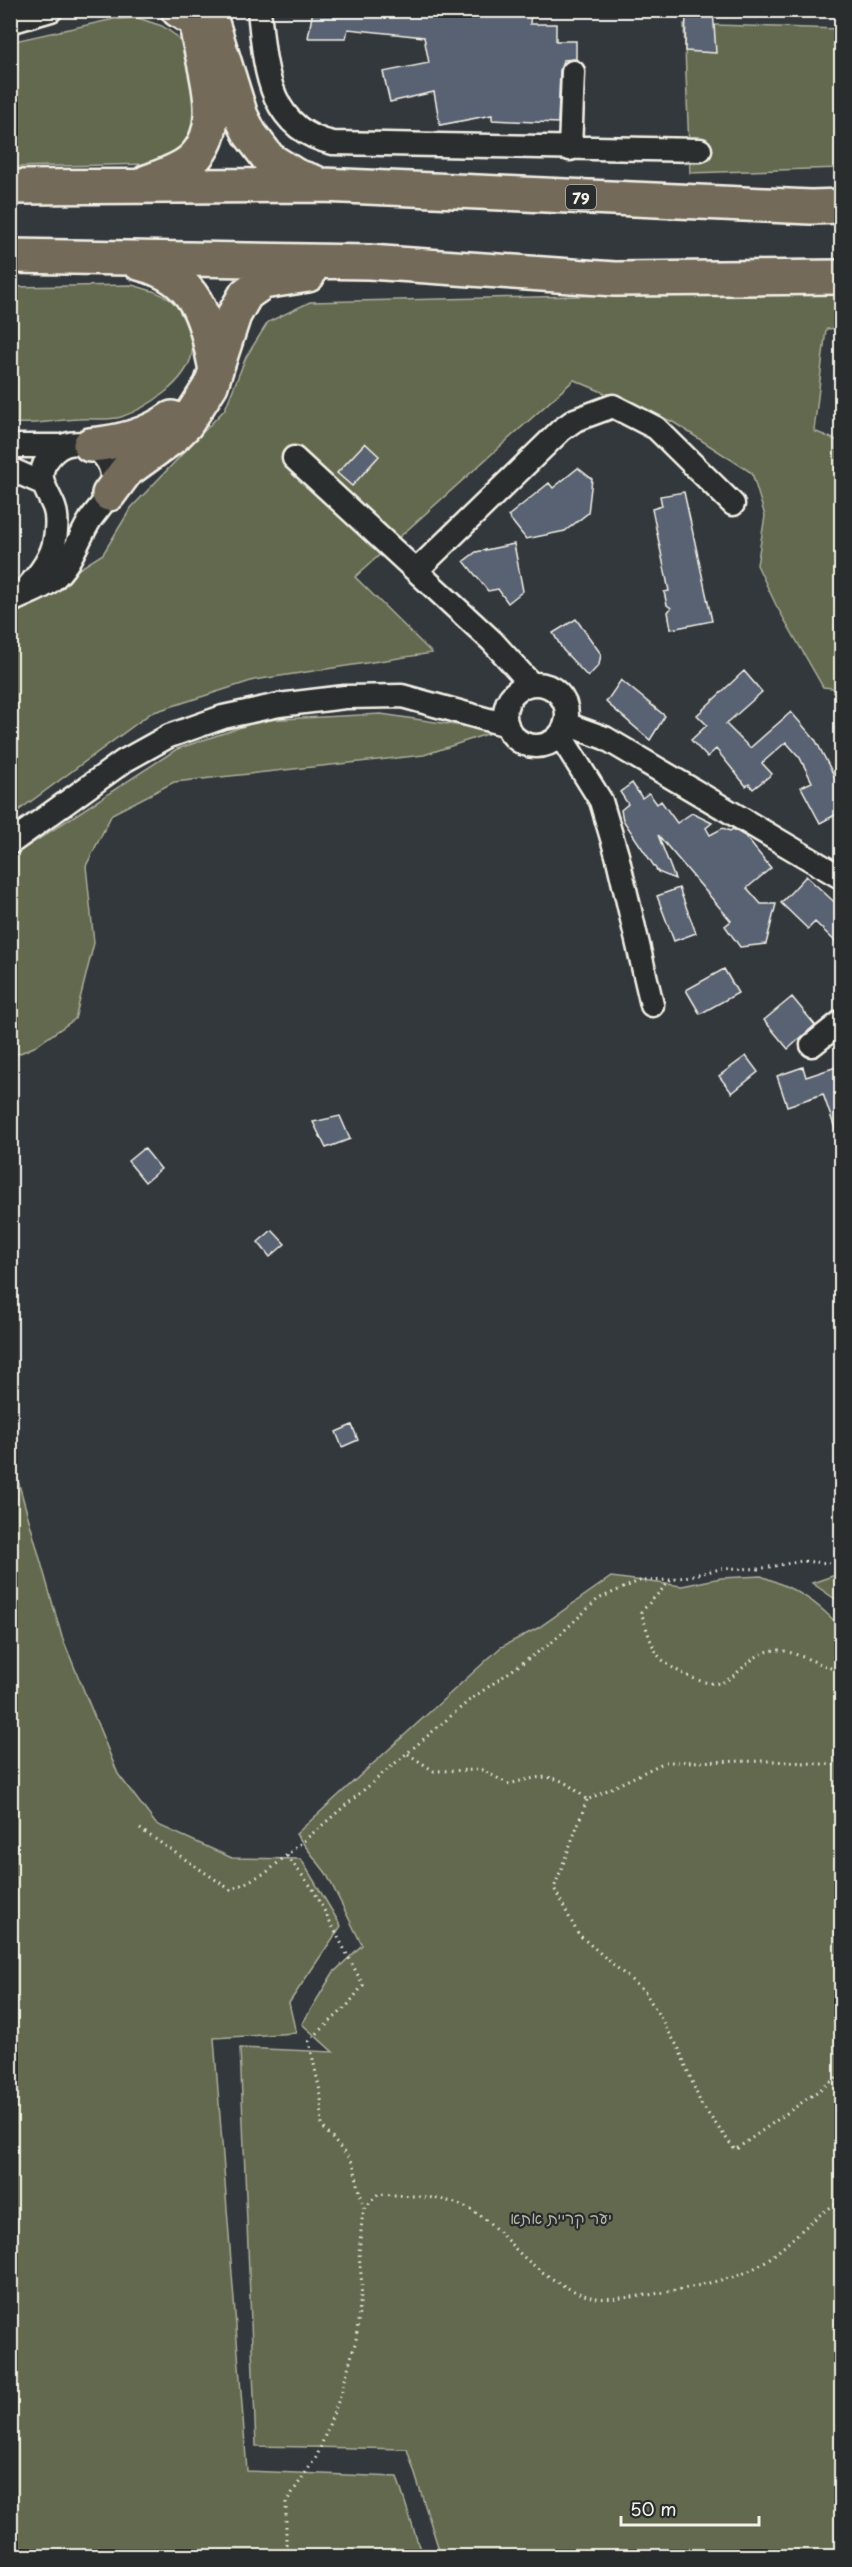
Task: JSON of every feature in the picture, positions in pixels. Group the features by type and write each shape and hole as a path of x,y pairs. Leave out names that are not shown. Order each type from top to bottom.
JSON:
{"highway":[{"path":"192,13 250,134 269,159 296,176 321,185"},
{"path":"136,186 183,167 201,150 209,135 210,99 192,13"},
{"name":"79","path":"10,188 321,185 842,206"},
{"path":"10,256 369,262 615,279 842,277"},
{"path":"71,256 134,261 159,268 172,275 185,286 201,310 206,322 216,370"},
{"path":"103,501 126,471 173,437 186,424 211,385 234,315 246,294 263,282 369,262"},
{"path":"75,446 123,441 146,433 178,413 195,407"}],"street":[{"path":"259,10 265,70 278,102 303,133 314,139 333,143 700,150"},
{"path":"10,22 42,12"},
{"path":"570,148 573,72"},
{"path":"417,570 561,430 574,420 613,406 656,428 733,504"},
{"path":"10,446 75,446 107,459 112,470 112,483 103,501 79,545 61,571 36,591 15,599"},
{"path":"15,599 37,577 54,545 56,528 54,508 42,483 45,462 75,446"},
{"path":"294,458 492,641 531,684"},
{"path":"10,469 42,483"},
{"path":"54,508 72,514 81,514 103,501"},
{"path":"563,730 545,745 526,745 518,740 507,725 505,715 507,704 513,695 531,684 541,684 560,694 565,703 563,730 601,801 617,855 652,1005"},
{"path":"10,843 124,760 170,736 223,717 279,705 345,697 402,696 507,725"},
{"path":"563,730 605,738 842,878"},
{"path":"812,1045 842,1021"}],"path":[{"path":"140,1829 231,1890 267,1872 288,1856 471,1699 551,1643 598,1599 639,1581 671,1580 725,1568 758,1569 802,1561 842,1564"},
{"path":"671,1580 641,1612 656,1653 663,1661 692,1678 713,1685 723,1682 757,1655 778,1650 842,1672"},
{"path":"408,1754 434,1771 482,1770 509,1784 541,1775 568,1782 587,1800"},
{"path":"842,1768 838,1765 773,1761 665,1762 587,1800 554,1888 578,1934 645,1992 679,2049 701,2104 735,2150 842,2074"},
{"path":"280,2556 286,2545 286,2502 317,2456 341,2394 356,2340 362,2286 358,2253 364,2209 353,2163 322,2126 321,2096 309,2042 347,2006 363,1985 313,1888 288,1856"},
{"path":"364,2209 378,2193 444,2200 465,2207 493,2225 532,2264 559,2283 589,2297 611,2298 666,2293 741,2274 779,2251 829,2207 842,2201"}],"green space":[{"path":"138,18 162,26 175,35 187,51 201,108 192,145 154,164 11,167 10,42 114,19"},
{"path":"684,24 839,29 842,33 841,168 690,173"},
{"path":"132,285 164,296 178,308 185,321 192,347 192,354 182,375 153,401 121,417 11,423 11,287"},
{"path":"841,290 841,328 826,329 814,431 841,442 841,689 823,687 776,605 757,565 765,516 752,473 673,422 574,380 355,577 432,653 254,680 151,713 11,816 11,608 46,590 103,554 131,508 225,409 246,357 268,322 310,302"},
{"path":"381,714 496,731 424,755 174,782 112,814 86,866 94,943 75,1019 34,1047 11,1057 11,857 177,749 262,720"},
{"path":"11,1456 62,1637 118,1774 156,1824 232,1858 301,1859 341,1926 289,2003 296,2033 214,2038 247,2471 397,2477 422,2556 11,2556"},
{"path":"841,1573 841,1603 812,1583"},
{"name":"יער קריית אתא","path":"761,1576 805,1596 841,1628 841,2556 441,2556 407,2449 256,2446 240,2048 333,2052 302,2024 333,1973 362,1945 326,1873 296,1834 501,1647 538,1628 611,1577 682,1586 721,1578"}],"building":[{"path":"313,10 531,10 530,24 556,24 556,41 576,41 576,59 563,60 560,71 558,123 492,120 492,115 440,125 434,92 390,102 383,72 429,63 424,37 348,29 346,38 308,38"},
{"path":"686,10 713,10 716,53 685,51"},
{"path":"365,443 379,456 352,486 337,473"},
{"path":"578,468 592,479 588,513 565,531 526,539 508,516 549,483 553,488"},
{"path":"684,492 712,621 671,629 668,612 671,608 667,605 664,592 669,591 652,509 662,506 660,496"},
{"path":"514,544 523,591 508,603 498,589 488,591 464,561 476,552"},
{"path":"576,619 601,654 599,665 588,677 563,650 553,633"},
{"path":"744,671 762,692 726,724 750,748 791,712 816,741 842,791 842,810 837,814 820,823 801,787 812,782 800,758 786,742 762,763 772,774 753,789 749,784 746,786 716,749 707,757 691,740 707,725 697,715"},
{"path":"621,680 665,716 650,740 606,702"},
{"path":"632,783 642,798 649,793 657,804 661,801 677,823 692,813 712,823 706,828 710,835 723,828 730,831 733,829 745,836 771,868 747,888 761,904 776,904 766,944 740,947 725,926 731,921 658,835 675,879 658,872 623,820 621,810 628,804 620,792"},
{"path":"806,876 842,909 842,948 815,922 808,929 781,903"},
{"path":"679,888 696,933 674,941 657,896"},
{"path":"724,969 738,993 700,1014 686,990"},
{"path":"792,997 815,1025 788,1049 764,1020"},
{"path":"746,1056 758,1072 732,1093 719,1076"},
{"path":"842,1065 842,1140 839,1140 823,1094 787,1106 777,1076 803,1067 806,1077"},
{"path":"340,1116 350,1139 326,1148 313,1122"},
{"path":"144,1148 161,1169 145,1182 128,1161"},
{"path":"272,1230 285,1244 270,1257 258,1242"},
{"path":"352,1425 358,1440 342,1447 336,1432"}]}
